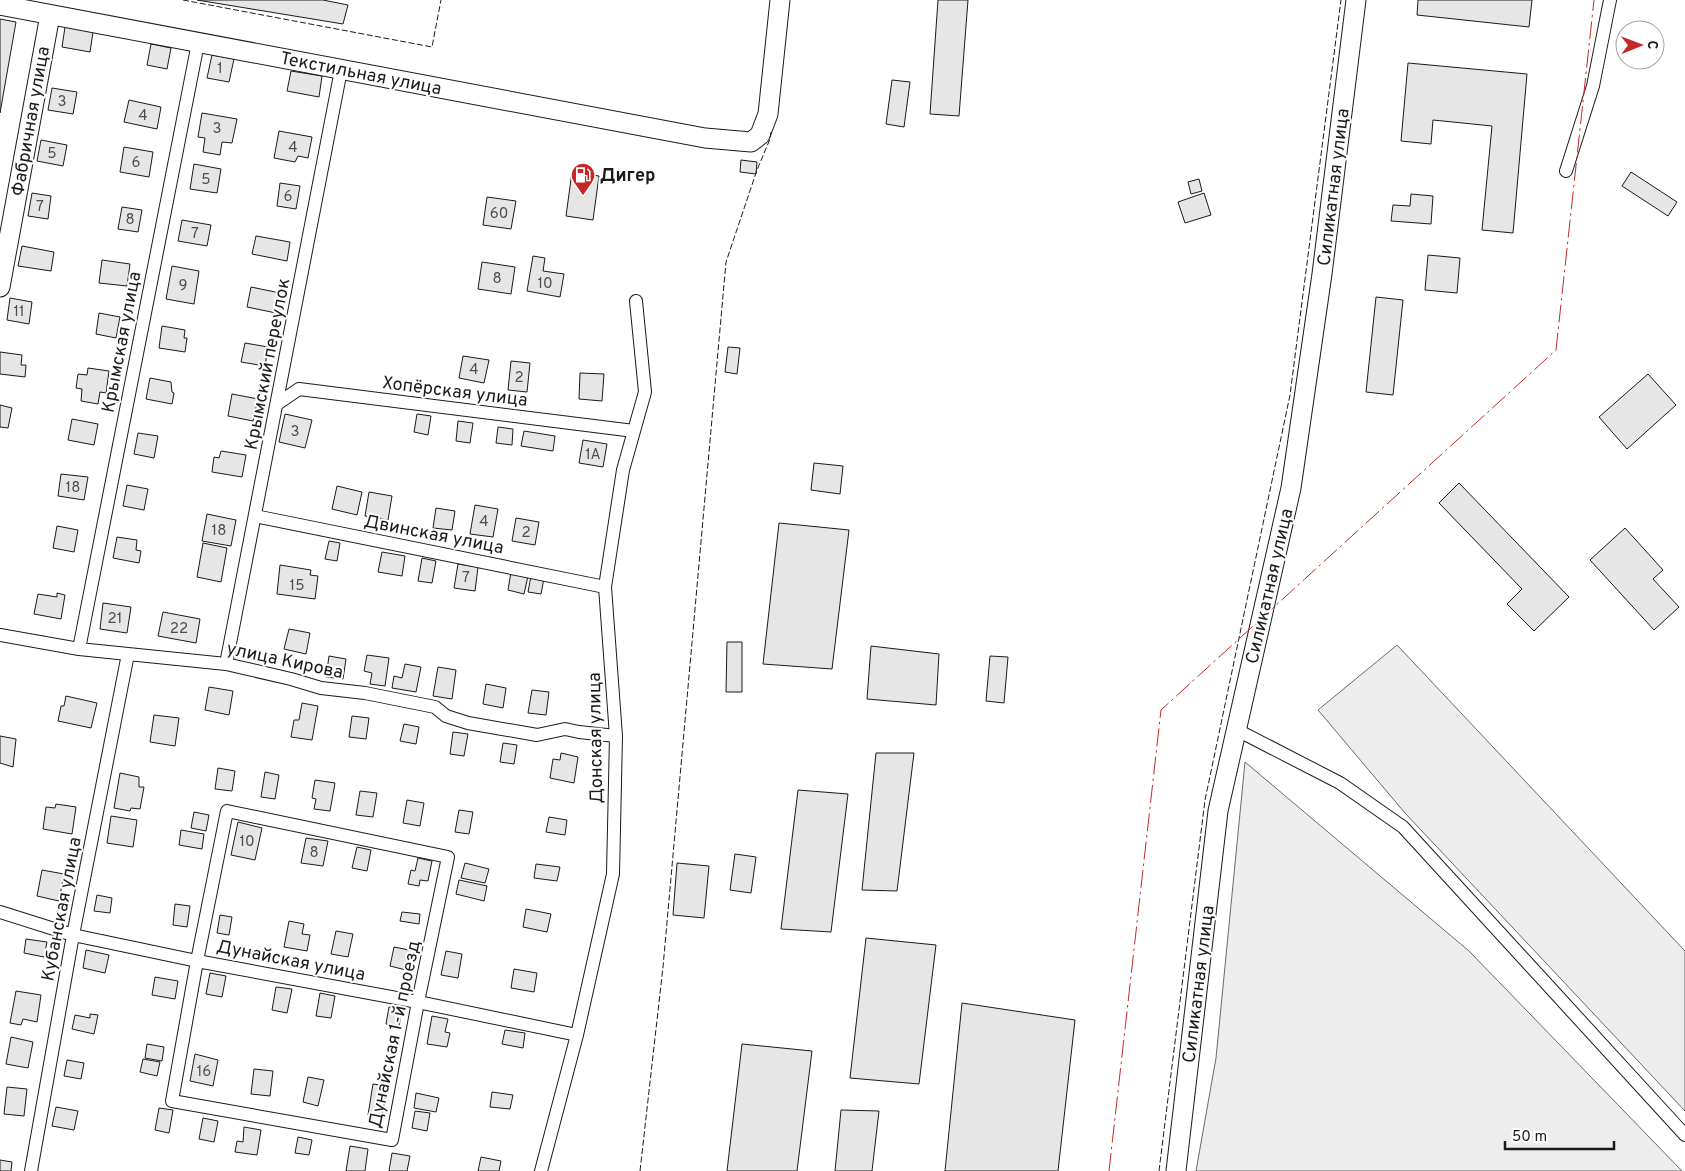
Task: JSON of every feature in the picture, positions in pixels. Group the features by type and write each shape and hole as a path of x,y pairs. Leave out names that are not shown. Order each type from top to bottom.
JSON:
{"street":[{"name":"Текстильная улица","path":"0,5 704,138 751,142 760,135 768,114 780,0"},
{"name":"Силикатная улица","path":"1176,1171 1218,811 1291,488 1322,274 1356,0"},
{"path":"1566,171 1594,86 1610,0"},
{"name":"Фабричная улица","path":"0,287 50,15"},
{"name":"Крымская улица","path":"79,649 198,43"},
{"name":"Крымский переулок","path":"226,664 341,70"},
{"name":"Донская улица","path":"541,1171 577,1035 613,874 616,736 605,587 623,470 645,392 636,302"},
{"name":"Хопёрская улица","path":"277,404 300,389 634,431"},
{"name":"Двинская улица","path":"256,516 605,587"},
{"name":"улица Кирова","path":"0,635 79,649 226,664 321,688 365,693 435,706 446,716 468,723 537,735 565,729 616,736"},
{"name":"Кубанская улица","path":"31,1171 73,935 128,654"},
{"path":"1237,730 1340,783 1403,827 1685,1134"},
{"name":"Дунайская 1-й проезд","path":"227,811 448,857 418,1002 392,1140 172,1101 197,961 227,811"},
{"name":"Дунайская улица","path":"0,912 73,935 577,1035"}],"shaded area":[{"path":"1397,645 1685,951 1685,1111 1405,813 1318,710"},
{"path":"1245,762 1469,951 1682,1171 1196,1171 1216,1058"}],"building":[{"path":"197,0 323,0 348,5 343,24"},
{"path":"938,0 968,0 959,116 930,114"},
{"path":"1418,0 1532,0 1529,27 1417,15"},
{"path":"0,19 16,22 0,113"},
{"path":"65,27 93,32 90,52 62,47"},
{"path":"151,44 171,48 167,69 147,65"},
{"path":"212,55 234,59 229,82 207,78"},
{"path":"1408,63 1527,74 1513,233 1482,230 1492,126 1433,120 1431,144 1401,141"},
{"path":"291,71 322,76 319,97 287,91"},
{"path":"892,80 910,82 904,127 886,124"},
{"path":"52,88 77,92 73,114 48,110"},
{"path":"129,100 161,107 157,129 124,122"},
{"path":"202,113 237,119 232,143 222,142 220,155 203,152 205,138 198,137"},
{"path":"279,131 312,137 308,158 298,156 295,162 274,158"},
{"path":"41,140 67,145 63,166 37,161"},
{"path":"124,147 153,152 149,177 120,172"},
{"path":"741,160 757,162 756,174 740,172"},
{"path":"194,164 221,169 217,193 190,189"},
{"name":"Дигер","path":"572,172 599,176 593,220 566,216"},
{"path":"1631,172 1677,202 1668,216 1622,186"},
{"path":"1199,179 1202,191 1191,194 1188,182"},
{"path":"280,183 300,186 296,209 277,206"},
{"path":"32,193 51,196 48,219 28,216"},
{"path":"1204,193 1211,215 1185,223 1178,202"},
{"path":"1411,194 1433,196 1431,224 1391,221 1393,205 1410,206"},
{"path":"487,197 516,201 511,229 483,225"},
{"path":"122,207 142,210 138,232 118,229"},
{"path":"182,220 211,225 207,246 178,241"},
{"path":"256,236 290,242 287,261 252,254"},
{"path":"22,246 54,252 51,271 18,266"},
{"path":"1428,255 1460,258 1457,293 1425,290"},
{"path":"533,256 545,258 543,271 564,274 560,297 527,291"},
{"path":"102,260 130,264 127,286 99,283"},
{"path":"482,262 515,267 511,294 478,289"},
{"path":"172,266 199,271 194,304 166,299"},
{"path":"251,287 280,293 276,313 247,307"},
{"path":"1376,297 1403,300 1393,395 1366,392"},
{"path":"10,298 32,302 29,324 7,320"},
{"path":"99,313 120,317 116,338 96,334"},
{"path":"162,326 185,330 184,338 187,338 185,352 159,348"},
{"path":"245,343 268,347 265,366 241,362"},
{"path":"728,347 740,348 737,374 725,372"},
{"path":"0,352 22,355 21,365 26,365 25,377 0,374"},
{"path":"463,356 489,360 484,383 459,378"},
{"path":"511,361 530,363 527,392 508,390"},
{"path":"88,368 109,371 106,393 100,392 98,404 81,401 82,389 76,388 78,374 87,375"},
{"path":"580,373 604,374 602,401 579,399"},
{"path":"1648,374 1676,405 1627,449 1599,417"},
{"path":"150,378 171,382 172,392 174,393 172,404 146,399"},
{"path":"232,394 258,399 253,421 228,416"},
{"path":"0,405 12,408 8,428 0,427"},
{"path":"285,414 312,420 305,448 279,442"},
{"path":"417,414 431,416 428,435 414,432"},
{"path":"72,419 98,424 94,445 68,440"},
{"path":"458,421 473,423 470,443 456,441"},
{"path":"498,427 513,429 512,445 496,443"},
{"path":"524,431 555,436 553,451 521,446"},
{"path":"138,433 158,436 154,458 134,454"},
{"path":"583,440 607,444 603,467 579,463"},
{"path":"221,451 246,455 242,477 212,472 214,457 219,458"},
{"path":"814,463 843,466 840,494 811,490"},
{"path":"61,474 88,477 84,500 58,496"},
{"path":"1459,483 1569,597 1534,631 1507,604 1522,589 1439,503"},
{"path":"127,485 148,489 144,510 123,506"},
{"path":"337,486 362,492 357,515 332,509"},
{"path":"369,492 392,496 388,520 365,516"},
{"path":"475,505 498,509 493,537 470,534"},
{"path":"436,508 455,511 452,530 433,528"},
{"path":"207,514 236,520 231,546 202,541"},
{"path":"516,518 539,522 535,545 512,541"},
{"path":"779,523 849,530 832,669 763,664"},
{"path":"57,526 78,530 74,552 53,548"},
{"path":"1625,528 1663,570 1653,579 1679,607 1654,630 1590,560"},
{"path":"117,537 137,540 136,550 141,551 139,563 113,558"},
{"path":"329,541 340,543 337,561 325,559"},
{"path":"203,543 227,548 221,582 197,577"},
{"path":"382,552 405,556 402,576 378,572"},
{"path":"422,558 436,561 432,583 418,581"},
{"path":"458,564 478,567 475,591 454,588"},
{"path":"280,565 311,570 310,575 318,576 315,599 277,594"},
{"path":"511,572 528,576 524,594 508,590"},
{"path":"531,576 544,578 541,594 528,592"},
{"path":"57,593 65,595 61,619 34,614 38,594 57,597"},
{"path":"103,603 131,607 127,633 100,629"},
{"path":"163,612 200,619 196,643 158,636"},
{"path":"289,629 310,633 306,654 284,649"},
{"path":"727,642 742,642 742,692 726,692"},
{"path":"871,646 939,654 936,705 867,699"},
{"path":"367,655 389,658 385,686 370,684 372,673 364,671"},
{"path":"329,656 346,659 343,679 326,677"},
{"path":"990,656 1008,657 1004,703 986,701"},
{"path":"405,664 421,667 416,692 392,688 394,676 402,678"},
{"path":"438,667 456,670 452,699 433,696"},
{"path":"486,684 506,688 503,708 483,704"},
{"path":"209,687 233,691 229,715 205,710"},
{"path":"532,690 549,692 546,715 528,713"},
{"path":"66,696 97,703 91,728 58,721 61,706 64,706"},
{"path":"302,703 318,706 312,740 291,737 294,720 299,720"},
{"path":"154,715 179,718 175,746 150,742"},
{"path":"352,716 369,718 366,739 349,737"},
{"path":"404,724 419,727 416,744 400,741"},
{"path":"453,732 468,734 464,756 450,754"},
{"path":"0,736 16,739 13,767 0,763"},
{"path":"503,743 517,745 514,764 500,762"},
{"path":"561,753 578,757 574,783 550,778 553,759 560,760"},
{"path":"876,753 914,753 897,891 862,890"},
{"path":"218,768 235,771 232,791 215,789"},
{"path":"265,772 279,775 275,799 261,797"},
{"path":"120,773 139,777 139,787 144,787 140,809 131,808 130,811 114,808"},
{"path":"315,780 335,783 330,811 314,809 316,799 312,798"},
{"path":"798,790 848,794 831,932 781,929"},
{"path":"360,791 377,793 373,817 356,815"},
{"path":"407,800 424,803 420,826 403,823"},
{"path":"56,804 76,807 72,834 43,829 46,807 55,808"},
{"path":"459,810 473,812 469,834 455,832"},
{"path":"194,812 209,815 206,831 191,828"},
{"path":"111,816 137,820 133,847 107,843"},
{"path":"549,817 567,820 565,835 546,832"},
{"path":"238,822 262,828 255,860 231,855"},
{"path":"181,830 204,834 202,849 179,845"},
{"path":"306,838 328,841 323,866 301,863"},
{"path":"357,847 371,850 367,871 352,868"},
{"path":"735,854 756,857 751,893 730,890"},
{"path":"418,858 432,861 428,881 420,880 419,886 408,884 411,870 415,871"},
{"path":"465,863 489,869 485,883 461,878"},
{"path":"677,863 709,866 704,918 673,915"},
{"path":"536,864 560,867 557,881 534,878"},
{"path":"42,870 64,874 59,901 37,896"},
{"path":"459,880 487,886 484,901 456,894"},
{"path":"97,895 112,898 110,913 94,911"},
{"path":"175,904 190,906 187,927 173,925"},
{"path":"526,909 551,914 547,932 523,927"},
{"path":"402,912 420,914 419,924 400,921"},
{"path":"220,915 232,917 229,935 217,933"},
{"path":"289,921 304,924 302,934 310,935 307,951 284,947"},
{"path":"336,931 353,934 348,957 331,954"},
{"path":"866,938 936,945 919,1084 850,1078"},
{"path":"26,939 47,942 44,957 24,953"},
{"path":"394,947 414,951 410,971 390,966"},
{"path":"86,950 109,955 105,973 83,968"},
{"path":"446,951 462,954 458,978 441,975"},
{"path":"514,969 537,973 534,992 511,988"},
{"path":"210,973 226,976 222,997 206,994"},
{"path":"155,977 178,981 175,999 152,995"},
{"path":"276,987 292,989 287,1013 272,1010"},
{"path":"16,991 41,995 37,1022 23,1019 21,1025 10,1023"},
{"path":"320,993 335,996 331,1018 316,1016"},
{"path":"962,1003 1075,1020 1058,1171 945,1171"},
{"path":"389,1007 402,1010 399,1026 386,1024"},
{"path":"90,1014 98,1015 94,1034 72,1029 75,1015 90,1018"},
{"path":"432,1016 448,1019 445,1032 450,1033 447,1047 427,1044"},
{"path":"505,1030 525,1033 523,1048 502,1044"},
{"path":"11,1037 33,1042 28,1068 6,1064"},
{"path":"147,1044 164,1047 162,1061 145,1058"},
{"path":"742,1044 812,1051 797,1171 727,1171"},
{"path":"195,1054 218,1060 213,1086 190,1081"},
{"path":"143,1059 160,1062 157,1076 140,1072"},
{"path":"67,1060 84,1063 81,1079 64,1076"},
{"path":"254,1069 273,1071 270,1096 251,1094"},
{"path":"308,1077 324,1080 318,1106 303,1102"},
{"path":"373,1084 380,1085 379,1092 386,1093 382,1117 368,1115"},
{"path":"7,1087 27,1089 24,1116 4,1114"},
{"path":"492,1092 513,1095 510,1109 490,1107"},
{"path":"416,1093 439,1098 436,1112 414,1108"},
{"path":"56,1107 78,1111 74,1130 52,1126"},
{"path":"159,1108 173,1110 169,1133 155,1130"},
{"path":"841,1110 879,1111 872,1171 835,1171"},
{"path":"415,1111 430,1113 427,1131 412,1128"},
{"path":"203,1118 218,1121 214,1142 199,1139"},
{"path":"244,1127 261,1130 257,1155 235,1152 237,1141 243,1142"},
{"path":"298,1137 312,1140 309,1155 295,1153"},
{"path":"350,1146 368,1149 365,1171 346,1171"},
{"path":"392,1153 410,1156 407,1171 389,1171"},
{"path":"481,1157 501,1161 499,1171 478,1171"},
{"path":"0,1160 12,1162 11,1171 0,1171"}],"fence":[{"path":"183,0 432,47 441,0"},
{"path":"1159,1171 1205,800 1290,395 1341,0"},
{"path":"640,1171 663,967 726,262 771,132"}],"power":[{"path":"1109,1171 1161,710 1556,350 1594,0"}],"place":[{"name":"Дигер","path":"583,196"}]}
